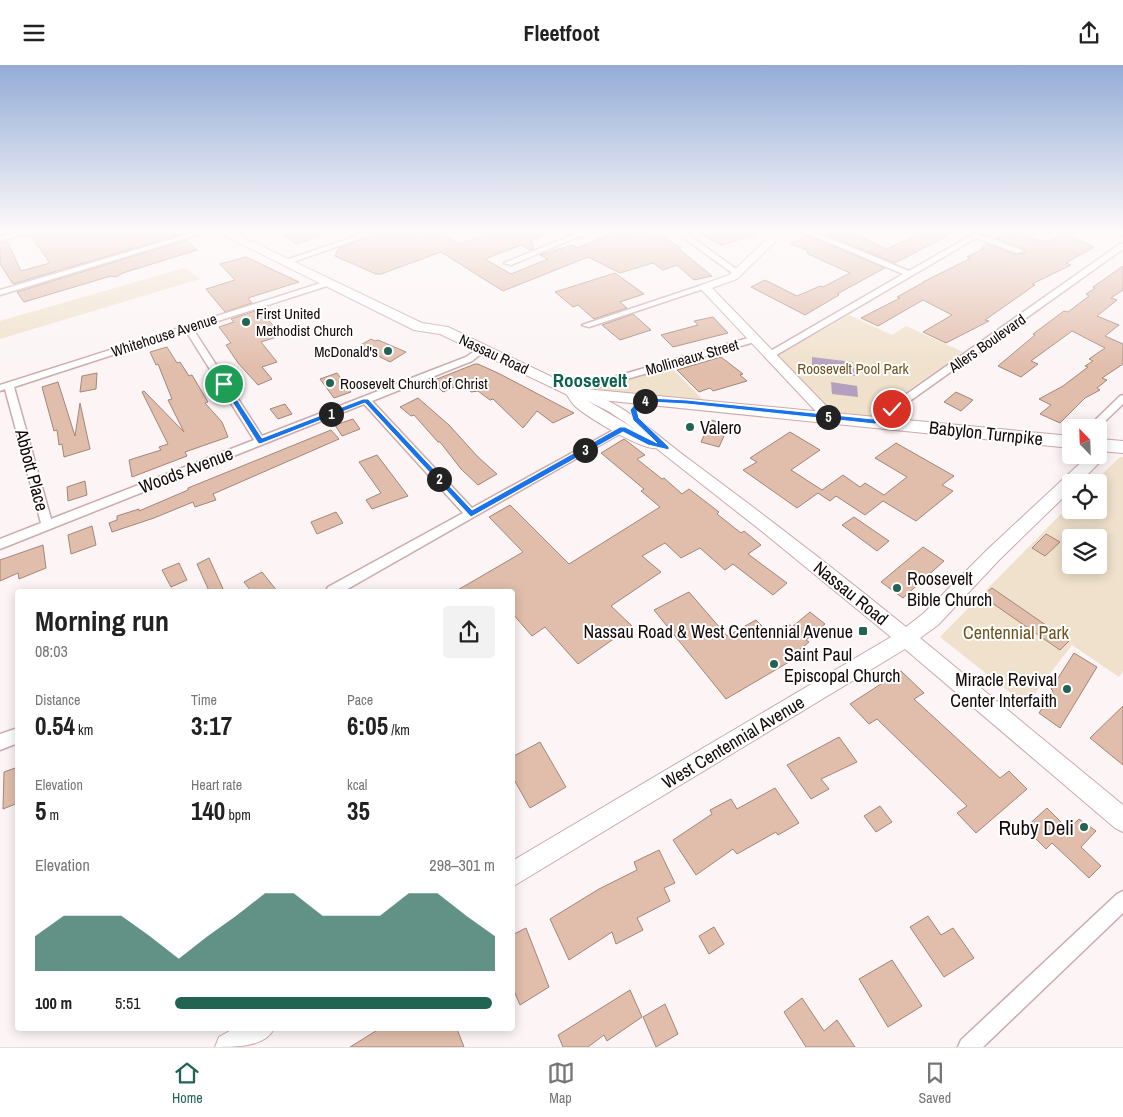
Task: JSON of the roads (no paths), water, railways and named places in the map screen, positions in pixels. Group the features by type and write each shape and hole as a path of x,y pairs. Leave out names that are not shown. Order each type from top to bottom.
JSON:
{"main road":[{"name":"Nassau Road","path":"314,277 420,327 443,330 572,392 594,397 638,424 906,638 1123,821"},
{"name":"Nassau Road","path":"340,277 434,321 443,330"},
{"path":"733,277 705,287 829,417"},
{"path":"327,283 335,281 354,283"},
{"name":"Nassau Road","path":"572,392 579,402 623,429 651,444 667,449"},
{"name":"Babylon Turnpike","path":"572,392 1062,441"},
{"path":"638,424 634,410 640,403 654,399"},
{"name":"West Centennial Avenue","path":"515,873 906,638 931,619 994,554 1089,464"}],"street":[{"path":"0,293 54,277"},
{"path":"770,355 905,277"},
{"name":"Allers Boulevard","path":"875,421 1079,277"},
{"name":"Whitehouse Avenue","path":"4,386 327,283"},
{"path":"586,325 705,287"},
{"path":"188,327 260,441"},
{"name":"Mollineaux Street","path":"572,392 755,339"},
{"name":"Woods Avenue","path":"0,544 469,359 482,349"},
{"name":"Abbott Place","path":"4,386 46,525"},
{"path":"1102,419 1123,399"},
{"path":"366,400 471,514"},
{"path":"338,589 623,429"},
{"path":"0,742 15,736"},
{"path":"968,1047 1123,900"}],"place":[{"name":"First United Methodist Church","path":"246,322"},
{"name":"McDonald's","path":"388,351"},
{"name":"Roosevelt Church of Christ","path":"330,383"},
{"name":"Valero","path":"690,427"},
{"name":"Roosevelt Bible Church","path":"897,588"},
{"name":"Nassau Road & West Centennial Avenue","path":"863,631"},
{"name":"Saint Paul Episcopal Church","path":"774,664"},
{"name":"Miracle Revival Center Interfaith","path":"1067,689"},
{"name":"Ruby Deli","path":"1084,827"}],"district":[{"name":"Roosevelt","path":"590,380"}],"park label":[{"name":"Roosevelt Pool Park","path":"853,368"},
{"name":"Centennial Park","path":"1016,632"}]}
